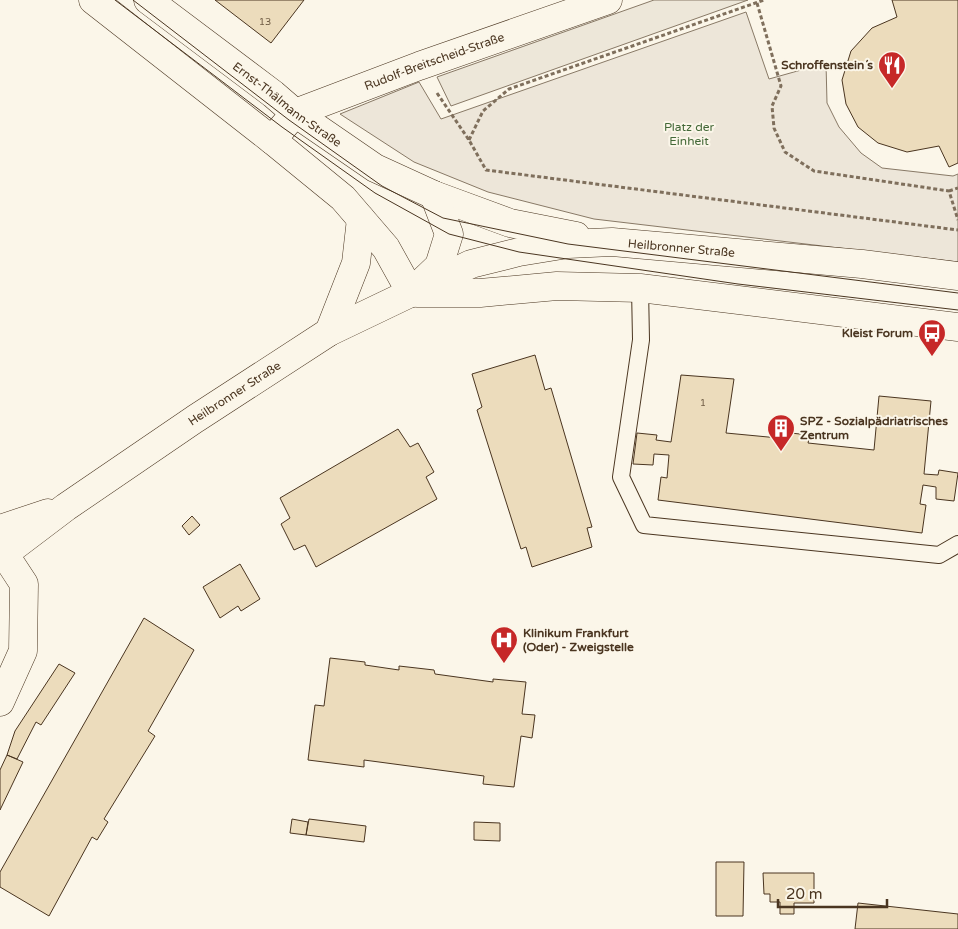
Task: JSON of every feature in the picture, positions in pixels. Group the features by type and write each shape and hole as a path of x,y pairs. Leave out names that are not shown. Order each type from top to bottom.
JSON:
{"street":[{"path":"93,0 343,198 386,248 411,294 439,266 449,234 434,195"},
{"name":"Ernst-Thälmann-Straße","path":"148,0 273,94 295,113 375,168 434,195 510,223 612,242"},
{"name":"Rudolf-Breitscheid-Straße","path":"272,140 295,113 419,66 608,0"},
{"path":"329,332 356,262 360,219"},
{"name":"Heilbronner Straße","path":"2,547 66,507 195,419 329,332 471,264 519,252 568,244 612,242 862,264 958,276"},
{"name":"Heilbronner Straße","path":"411,294 480,294 557,286 640,288 958,327"},
{"path":"0,702 23,652 24,584 2,547"}],"lane":[{"path":"640,288 641,340 621,477 644,526 939,555 958,544"}],"path":[{"path":"764,0 509,89 483,111 469,140 486,170 958,230"},
{"path":"757,3 780,86 772,106 774,128 785,152 814,171 949,191 958,188"},
{"path":"949,191 958,220"}],"green space":[{"name":"Platz der Einheit","path":"746,12 769,79 826,63 827,103 839,127 861,153 882,168 953,176 958,174 958,262 594,219 488,192 414,162 340,114 419,82 441,119"}],"shaded area":[{"path":"654,0 748,0 451,106 437,77"}],"building":[{"path":"215,0 304,0 271,43"},
{"path":"892,0 958,0 958,163 949,167 939,146 907,152 878,143 858,127 846,104 842,80 851,51 872,28 897,17"},
{"path":"535,355 545,390 551,388 592,527 587,528 592,547 532,567 526,547 521,549 477,410 482,407 472,374"},
{"name":"SPZ - Sozialpädriatrisches Zentrum","path":"681,375 734,379 726,433 789,439 790,433 810,435 808,443 874,450 879,396 931,401 924,474 938,475 939,470 958,473 954,501 936,499 936,487 923,485 920,504 926,505 922,533 658,500 661,477 667,478 669,455 654,454 653,465 633,464 637,433 657,435 656,440 671,442"},
{"path":"398,429 410,447 418,443 434,472 426,477 437,499 316,567 305,545 294,550 281,524 290,518 280,498"},
{"path":"192,516 200,525 189,535 182,526"},
{"path":"240,564 260,599 241,611 238,606 220,618 203,587"},
{"path":"144,618 194,650 148,731 155,736 104,819 108,822 97,840 92,837 49,916 0,887 0,872"},
{"path":"330,658 365,662 365,665 399,670 399,666 434,670 435,674 493,682 493,679 526,682 522,714 535,715 532,738 521,736 514,787 483,784 484,776 364,760 364,767 308,760 315,705 324,706"},
{"path":"59,664 75,673 41,725 36,722 17,759 7,755 15,731"},
{"path":"7,755 23,762 0,810 0,770"},
{"path":"292,819 308,822 306,835 290,833"},
{"path":"309,819 366,826 364,842 306,835"},
{"path":"474,822 500,823 500,841 474,840"},
{"path":"716,862 744,862 743,916 716,916"},
{"path":"763,873 814,873 814,903 794,903 794,914 780,914 780,902 770,902 770,894 764,894"},
{"path":"858,903 958,914 958,929 855,929"}],"tram line":[{"path":"115,0 282,127 375,193 449,234 519,252 738,284 958,310"},
{"path":"133,0 289,120 382,186 443,218 568,244 958,293"}],"place":[{"name":"Schroffenstein´s","path":"892,89"},
{"name":"Kleist Forum","path":"932,357"},
{"name":"SPZ - Sozialpädriatrisches Zentrum","path":"781,452"},
{"name":"Klinikum Frankfurt (Oder) - Zweigstelle","path":"504,664"}]}
